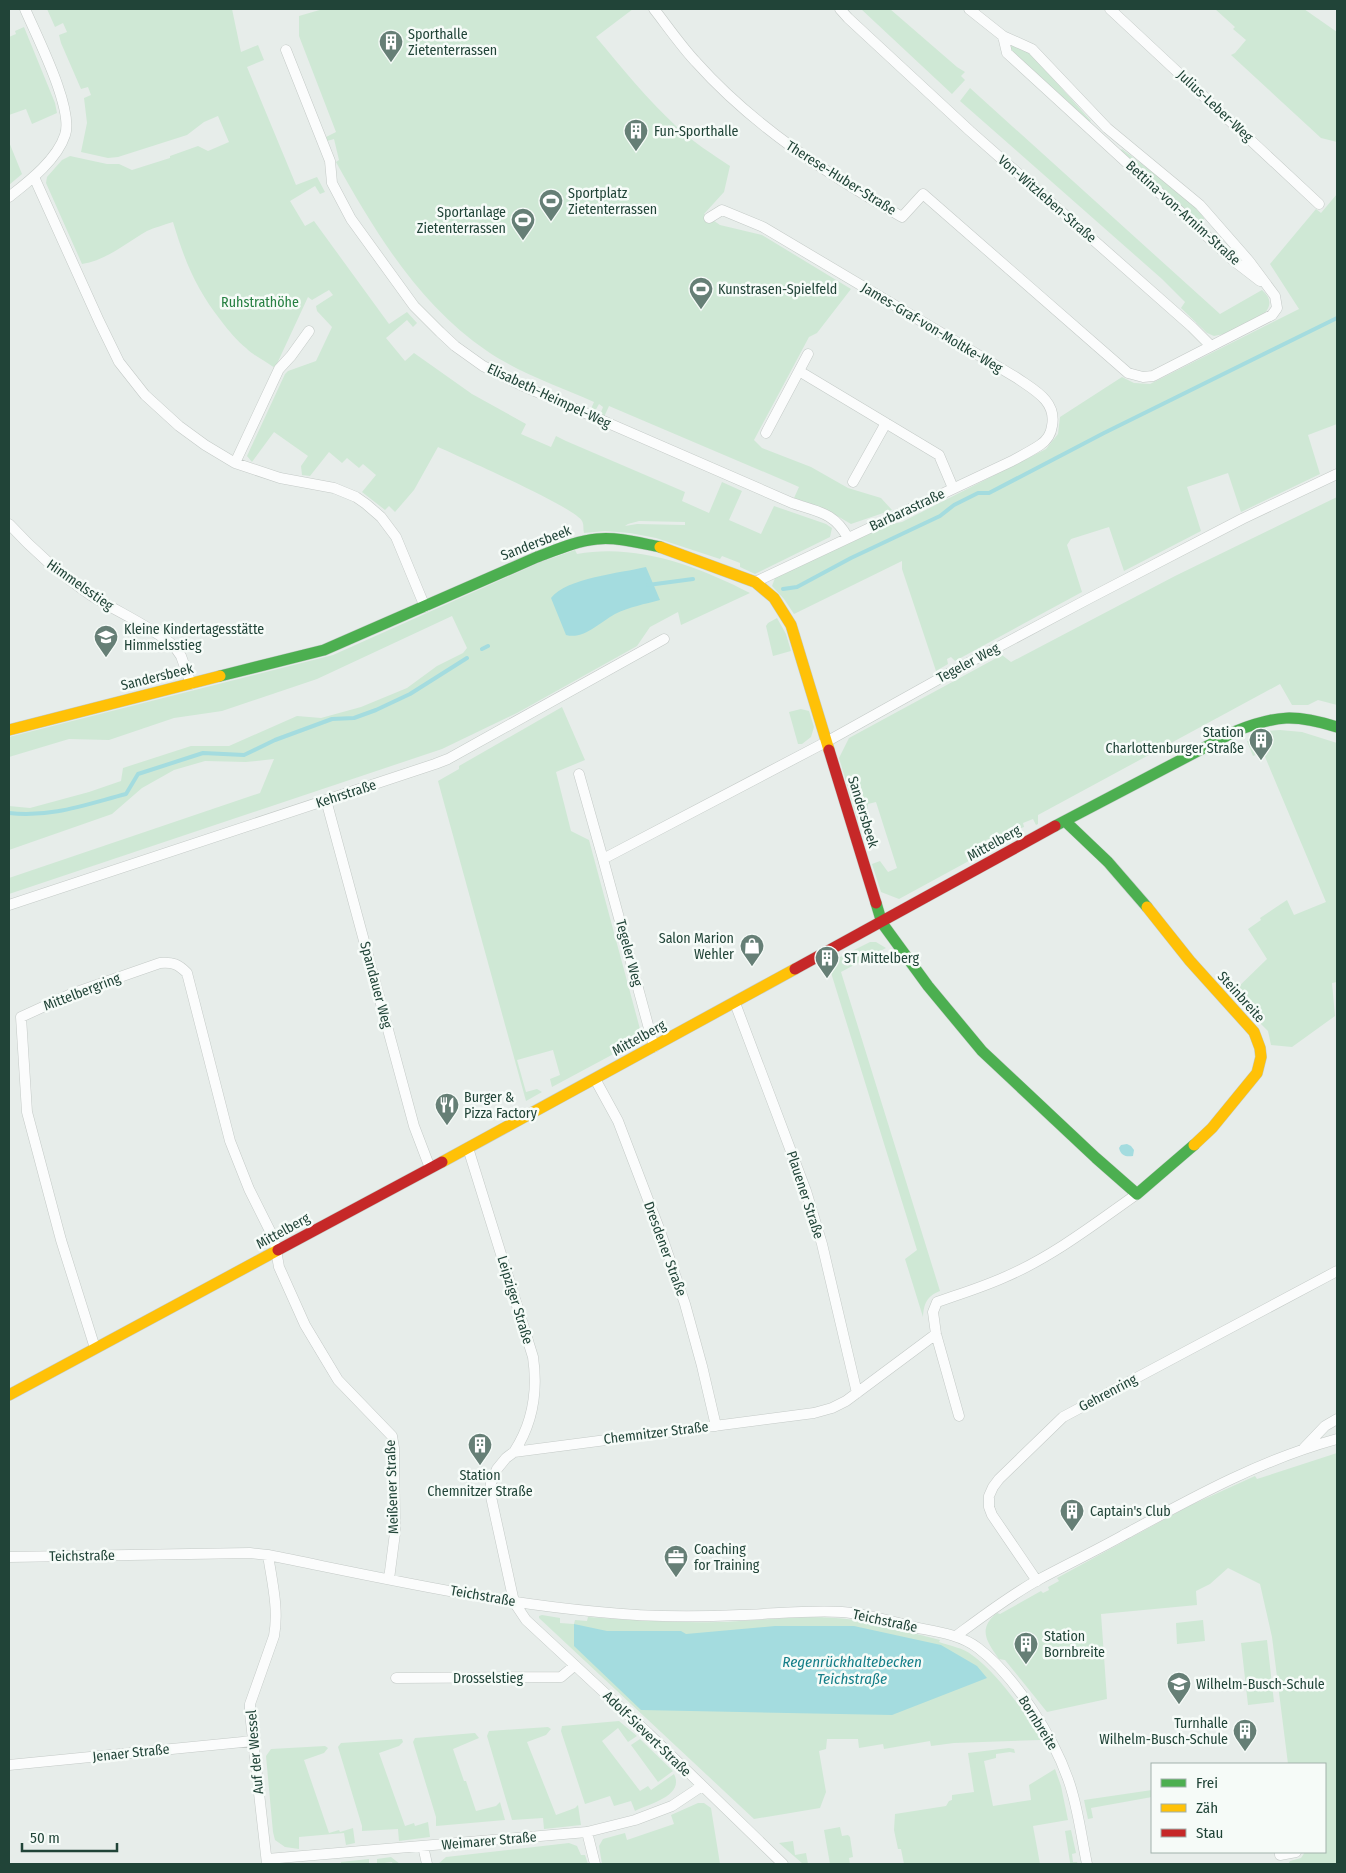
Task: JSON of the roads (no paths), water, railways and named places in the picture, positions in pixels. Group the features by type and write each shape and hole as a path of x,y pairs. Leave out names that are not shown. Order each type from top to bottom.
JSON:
{"street":[{"path":"9,197 34,177 58,150 65,136 68,124 63,100 25,9"},
{"name":"Therese-Huber-Straße","path":"654,9 696,62 736,102 774,135 816,164 902,217 923,194 1128,373 1143,377 1157,374 1211,346"},
{"name":"Von-Witzleben-Straße","path":"840,9 970,131 1211,346"},
{"name":"Bettina-von-Arnim-Straße","path":"968,9 1003,36 1032,49 1108,128 1200,205 1249,261 1269,288 1277,303 1277,308 1272,314 1211,346"},
{"name":"Julius-Leber-Weg","path":"1110,9 1320,204"},
{"name":"Bettina-von-Arnim-Straße","path":"1003,36 1007,53 1099,135 1234,261 1269,288"},
{"name":"Elisabeth-Heimpel-Weg","path":"286,50 330,161 332,183 351,219 414,306 455,346 483,366 523,386 792,503 833,518 842,526 848,538"},
{"path":"1099,135 1108,128"},
{"path":"34,177 99,321 120,362 145,395 179,426 235,464 280,478 334,488 356,497 366,504 381,517 396,537 425,607"},
{"name":"James-Graf-von-Moltke-Weg","path":"709,218 722,210 763,227 1017,378 1051,406 1052,429"},
{"path":"235,464 278,369 291,356 309,331"},
{"path":"766,433 808,354"},
{"path":"799,372 939,455 953,488"},
{"path":"853,482 886,423"},
{"name":"Barbarastraße","path":"755,582 1040,445 1052,429"},
{"name":"Tegeler Weg","path":"603,859 826,742 955,670 1094,596 1242,519 1337,474"},
{"name":"Himmelsstieg","path":"9,524 27,544 67,578 174,646 182,656 191,684"},
{"name":"Sandersbeek","path":"9,730 337,646 537,557 572,544 597,539 624,540 663,548 755,582 774,598 784,612 791,625 882,923"},
{"name":"Kehrstraße","path":"9,905 448,759 664,639"},
{"path":"1286,716 1337,733"},
{"name":"Mittelberg","path":"9,1395 735,1003 1065,821 1236,731 1262,721 1286,716 1307,717 1337,727"},
{"name":"Tegeler Weg","path":"579,774 654,1047"},
{"name":"Spandauer Weg","path":"326,800 414,1126 430,1168"},
{"name":"Steinbreite","path":"936,1334 933,1312 937,1302 1024,1268 1079,1235 1137,1194 1182,1157 1212,1128 1257,1073 1261,1063 1262,1052 1254,1032 1190,961 1120,875 1065,821"},
{"path":"882,923 928,986 982,1052 1137,1194"},
{"name":"Mittelbergring","path":"96,1348 61,1240 27,1112 21,1017 71,994 160,963 178,964 187,973 230,1141 249,1189 274,1239 276,1252"},
{"name":"Plauener Straße","path":"735,1003 806,1191 822,1244 857,1393"},
{"name":"Dresdener Straße","path":"595,1079 618,1121 660,1231 685,1304 716,1426"},
{"name":"Leipziger Straße","path":"468,1148 533,1357 536,1374 535,1398 529,1422 523,1438 514,1452"},
{"name":"Meißener Straße","path":"276,1252 279,1267 305,1325 338,1380 392,1436 394,1448 395,1532 389,1579"},
{"name":"Gehrenring","path":"1038,1581 992,1515 989,1507 990,1496 999,1479 1063,1417 1337,1271"},
{"path":"936,1334 959,1416"},
{"name":"Chemnitzer Straße","path":"514,1452 814,1413 832,1408 857,1393 936,1334"},
{"path":"1303,1448 1325,1426 1337,1419"},
{"path":"956,1636 996,1606 1038,1581 1205,1491 1260,1465 1303,1448 1337,1438"},
{"path":"514,1452 506,1458 495,1473 490,1492 514,1602"},
{"name":"Teichstraße","path":"9,1557 250,1552 514,1602 654,1616 741,1615 797,1611 846,1612 956,1636"},
{"name":"Auf der Wessel","path":"267,1862 252,1741 250,1704 276,1626 275,1600 268,1555"},
{"name":"Adolf-Sievert-Straße","path":"514,1602 526,1620 649,1734 783,1864"},
{"name":"Bornbreite","path":"956,1636 977,1648 1001,1670 1013,1684 1052,1741 1073,1794 1087,1864"},
{"name":"Drosselstieg","path":"396,1678 561,1678 574,1666"},
{"name":"Jenaer Straße","path":"9,1765 252,1741"},
{"name":"Weimarer Straße","path":"267,1862 587,1832 635,1820 665,1809 702,1786"},
{"path":"587,1832 595,1864"},
{"path":"424,1846 427,1864"},
{"path":"1280,1857 1293,1853"}],"water":[{"path":"646,567 660,600 620,612 585,633 573,636 566,635 551,598 558,591 581,581"},
{"path":"1127,1144 1134,1150 1133,1156 1124,1155 1120,1151 1121,1145"},
{"name":"Regenrückhaltebecken Teichstraße","path":"574,1624 607,1631 681,1631 686,1634 775,1626 854,1626 941,1645 977,1666 987,1678 892,1715 641,1710 574,1646"}],"waterway":[{"path":"783,589 797,587 851,558 940,516 954,505 978,493 989,493 1104,433 1337,318"},
{"path":"648,585 693,579"},
{"path":"482,649 488,646"},
{"path":"9,813 39,814 83,806 126,794 138,774 203,753 244,755 275,740 332,719 354,718 410,694 467,658"}],"place":[{"name":"Sporthalle Zietenterrassen","path":"391,63"},
{"name":"Fun-Sporthalle","path":"636,152"},
{"name":"Sportplatz Zietenterrassen","path":"551,222"},
{"name":"Sportanlage Zietenterrassen","path":"523,241"},
{"name":"Kunstrasen-Spielfeld","path":"701,310"},
{"name":"Kleine Kindertagesstätte Himmelsstieg","path":"106,658"},
{"name":"Station Charlottenburger Straße","path":"1261,761"},
{"name":"Salon Marion Wehler","path":"752,967"},
{"name":"ST Mittelberg","path":"827,979"},
{"name":"Burger & Pizza Factory","path":"447,1126"},
{"name":"Station Chemnitzer Straße","path":"480,1466"},
{"name":"Captain's Club","path":"1072,1532"},
{"name":"Coaching for Training","path":"676,1578"},
{"name":"Station Bornbreite","path":"1026,1665"},
{"name":"Wilhelm-Busch-Schule","path":"1179,1705"},
{"name":"Turnhalle Wilhelm-Busch-Schule","path":"1245,1752"}],"park label":[{"name":"Ruhstrathöhe","path":"260,302"}]}
